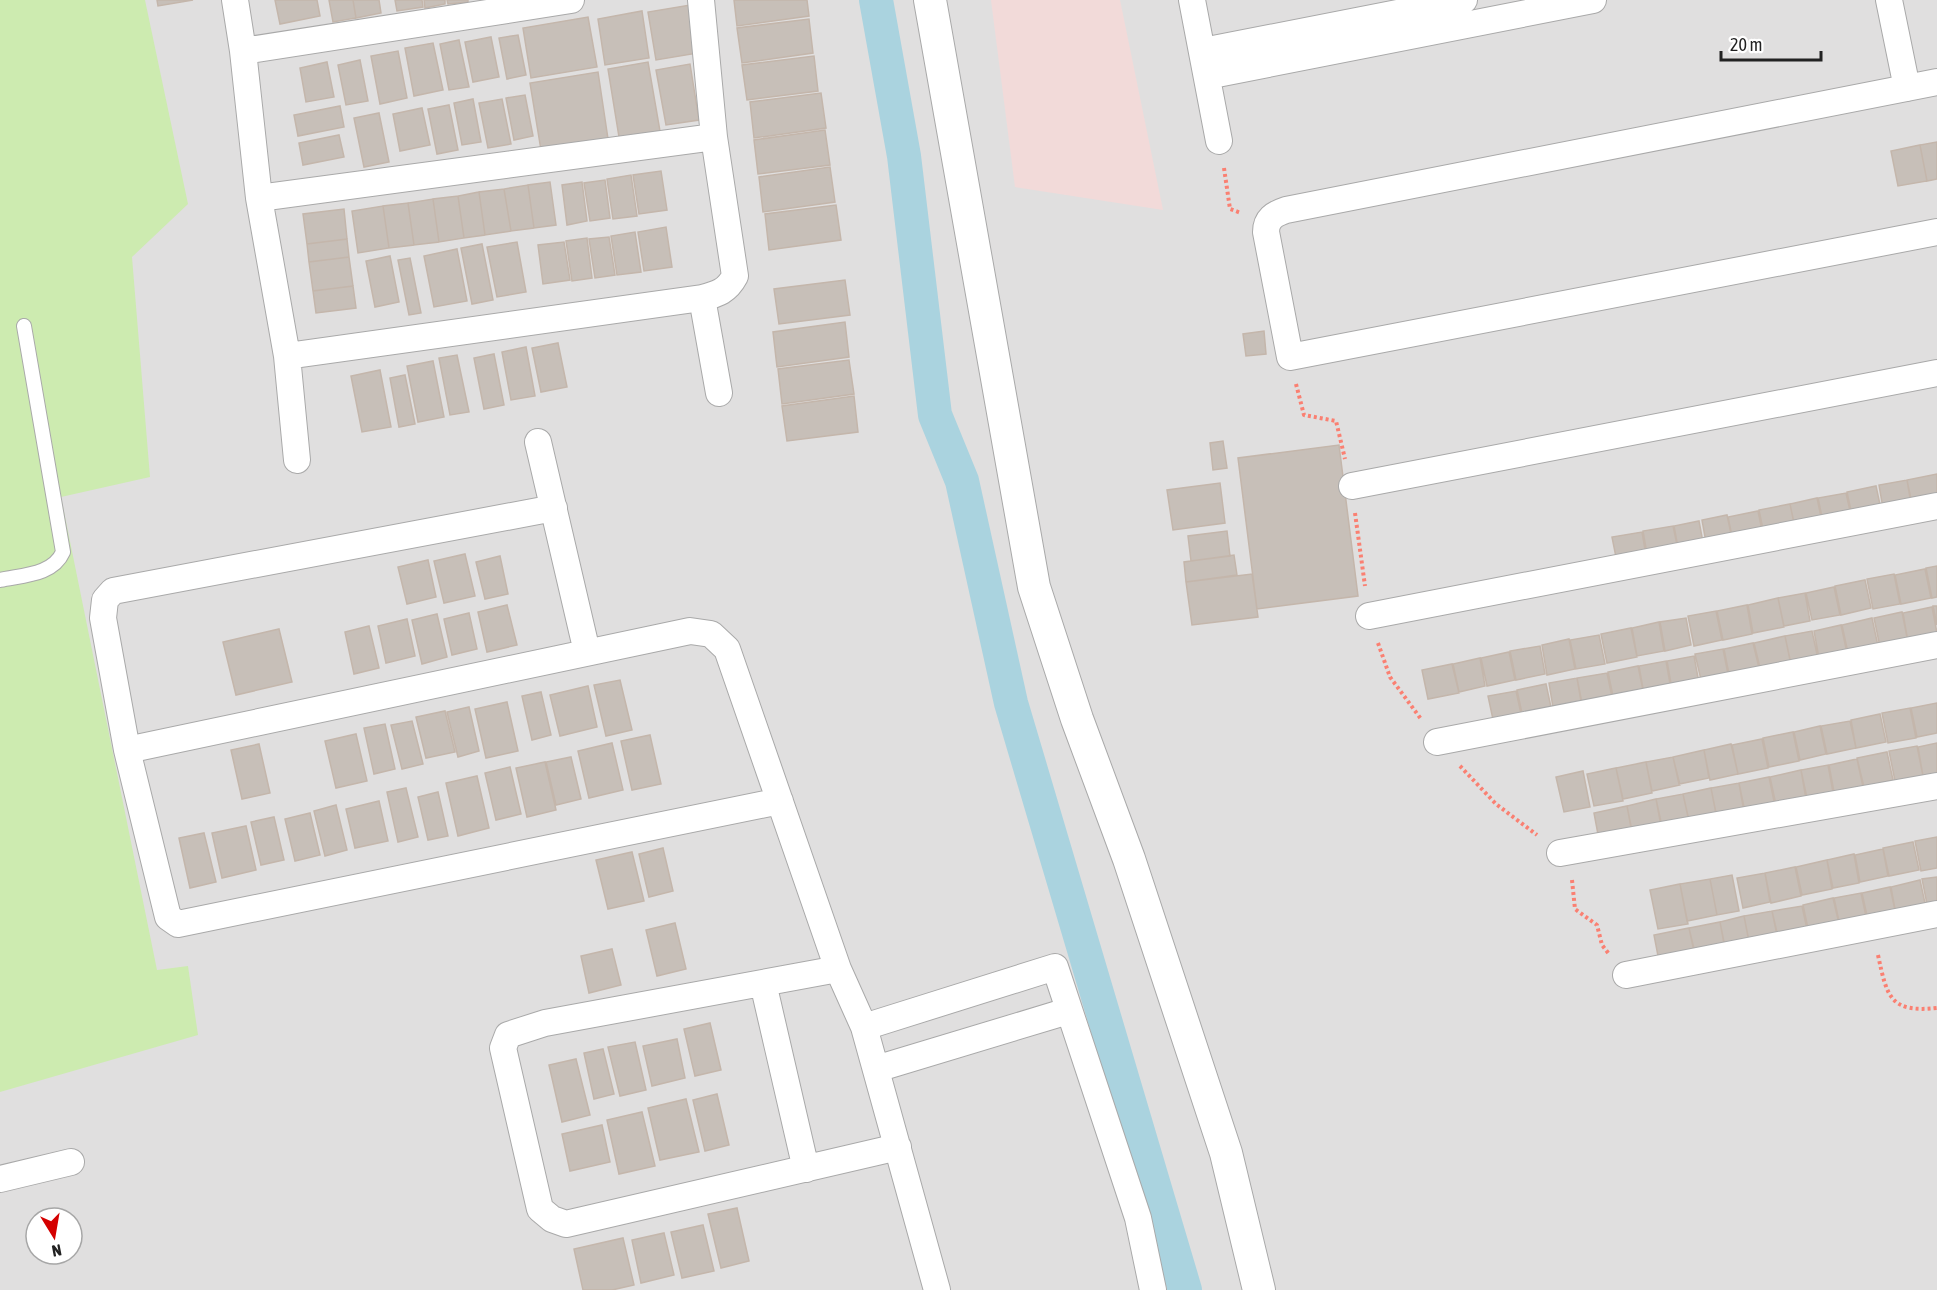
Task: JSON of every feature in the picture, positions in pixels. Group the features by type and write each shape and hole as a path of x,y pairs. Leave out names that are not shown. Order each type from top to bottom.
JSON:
{"street":[{"path":"235,0 243,51 259,198 287,356 297,460"},
{"path":"243,51 571,0"},
{"path":"287,356 702,298 720,293 735,276 714,137 701,0"},
{"path":"930,0 1034,587 1077,719 1129,859 1226,1153 1259,1290"},
{"path":"1192,0 1219,141"},
{"path":"1207,76 1423,21 1464,0"},
{"path":"1203,51 1593,0"},
{"path":"1889,0 1907,88"},
{"path":"1937,82 1286,210 1277,213 1266,224 1290,357 1937,231"},
{"path":"259,198 714,137"},
{"path":"702,298 719,393"},
{"path":"1352,486 1937,373"},
{"path":"538,442 587,652"},
{"path":"1369,616 1937,506"},
{"path":"554,508 113,591 105,600 103,618 127,750 168,917 178,924 780,801"},
{"path":"127,750 690,631 711,634 727,649 838,969 864,1027 937,1290"},
{"path":"1437,742 1937,645"},
{"path":"1560,853 1937,786"},
{"path":"1626,975 1937,914"},
{"path":"864,1027 1055,967 1138,1218 1153,1290"},
{"path":"838,969 545,1023 508,1035 502,1048 540,1209 552,1220 566,1224 898,1147"},
{"path":"763,983 806,1168"},
{"path":"876,1069 1068,1011"},
{"path":"0,1179 71,1162"}],"lane":[{"path":"0,580 48,569 59,563 63,552 24,326"}],"path":[{"path":"1219,141 1230,209 1266,224"},
{"path":"1369,616 1390,677 1437,742 1496,804 1560,853 1570,871 1575,909 1597,925 1602,945 1626,975"},
{"path":"1884,984 1888,994 1904,1008 1915,1010 1937,1008"}],"shaded area":[{"path":"0,0 1937,0 1937,1290 0,1290"},
{"path":"991,0 1120,0 1163,210 1015,187"}],"green space":[{"path":"0,0 145,0 188,204 132,257 150,477 61,497 157,970 188,966 198,1035 0,1092"}],"building":[{"path":"157,0 193,0 158,6"},
{"path":"275,0 317,0 320,16 280,24"},
{"path":"329,0 353,0 356,18 333,22"},
{"path":"353,0 379,0 381,13 356,18"},
{"path":"395,0 422,0 423,7 397,11"},
{"path":"424,0 445,0 445,4 425,8"},
{"path":"447,0 468,0 468,2 448,4"},
{"path":"734,0 807,0 809,16 737,26"},
{"path":"690,5 698,53 656,60 648,12"},
{"path":"642,11 649,58 605,65 598,19"},
{"path":"588,17 597,67 531,78 523,28"},
{"path":"809,19 813,53 742,63 737,28"},
{"path":"518,35 526,75 507,79 499,38"},
{"path":"491,37 499,77 473,82 465,42"},
{"path":"459,40 469,87 449,90 440,44"},
{"path":"433,43 443,90 414,96 405,48"},
{"path":"398,51 407,98 380,104 371,56"},
{"path":"814,56 818,91 747,100 742,65"},
{"path":"360,60 368,101 346,105 338,65"},
{"path":"327,62 334,97 306,102 300,68"},
{"path":"648,62 660,131 619,137 608,69"},
{"path":"690,64 699,120 666,125 656,70"},
{"path":"598,72 608,139 541,150 530,83"},
{"path":"821,93 826,128 754,138 750,102"},
{"path":"525,95 533,136 514,140 506,98"},
{"path":"473,99 481,142 462,145 454,103"},
{"path":"502,99 511,144 488,148 479,103"},
{"path":"449,105 458,150 437,154 428,109"},
{"path":"340,106 344,127 298,136 294,115"},
{"path":"422,108 430,145 400,151 393,114"},
{"path":"379,113 389,162 364,167 354,118"},
{"path":"825,130 830,165 758,174 754,140"},
{"path":"339,135 344,157 303,165 299,143"},
{"path":"1937,142 1937,179 1927,181 1920,145"},
{"path":"1920,145 1927,181 1898,186 1891,151"},
{"path":"830,167 835,202 763,212 759,177"},
{"path":"661,171 667,210 639,214 633,175"},
{"path":"631,175 637,216 613,219 607,179"},
{"path":"605,180 610,218 590,221 584,183"},
{"path":"550,182 556,225 534,228 528,185"},
{"path":"582,182 587,221 567,225 562,185"},
{"path":"528,185 534,228 511,231 504,189"},
{"path":"504,189 511,231 485,235 479,192"},
{"path":"479,192 485,235 464,238 458,196"},
{"path":"458,196 464,238 439,242 433,199"},
{"path":"433,199 439,242 414,245 408,203"},
{"path":"408,203 414,245 389,248 383,206"},
{"path":"836,205 841,240 769,250 765,214"},
{"path":"383,206 389,248 358,253 352,211"},
{"path":"344,209 347,239 307,244 303,214"},
{"path":"666,227 672,267 644,271 638,232"},
{"path":"635,232 641,272 617,275 611,236"},
{"path":"609,237 615,275 595,278 589,239"},
{"path":"587,238 592,278 572,281 566,241"},
{"path":"347,239 349,257 309,262 307,244"},
{"path":"517,242 526,292 497,297 487,247"},
{"path":"564,242 570,280 543,284 538,245"},
{"path":"482,244 493,300 472,304 461,248"},
{"path":"457,249 467,301 434,307 424,256"},
{"path":"390,256 399,302 375,307 366,261"},
{"path":"349,257 353,286 313,291 309,262"},
{"path":"410,258 421,313 409,315 398,260"},
{"path":"845,280 850,315 779,324 774,289"},
{"path":"353,286 356,308 316,313 313,291"},
{"path":"845,322 849,357 777,367 773,332"},
{"path":"1264,331 1266,354 1246,356 1243,334"},
{"path":"558,343 567,387 541,392 532,348"},
{"path":"526,347 535,396 511,400 502,352"},
{"path":"494,354 504,405 484,409 474,358"},
{"path":"457,355 469,412 450,415 439,358"},
{"path":"849,360 854,394 782,404 778,369"},
{"path":"433,361 444,417 418,422 407,366"},
{"path":"380,370 391,427 362,432 351,376"},
{"path":"405,375 415,424 399,427 390,378"},
{"path":"854,396 858,432 787,441 782,406"},
{"path":"1223,441 1227,468 1213,470 1210,443"},
{"path":"1339,445 1358,596 1257,609 1238,458"},
{"path":"1937,474 1937,505 1913,509 1907,480"},
{"path":"1907,480 1912,510 1884,514 1879,485"},
{"path":"1220,483 1225,523 1173,530 1167,490"},
{"path":"1876,486 1882,514 1853,520 1847,492"},
{"path":"1846,493 1852,520 1824,526 1818,498"},
{"path":"1817,498 1823,526 1796,532 1790,504"},
{"path":"1790,504 1796,533 1765,539 1759,510"},
{"path":"1758,511 1764,540 1734,546 1728,517"},
{"path":"1727,515 1733,543 1707,548 1702,520"},
{"path":"1699,521 1704,548 1679,553 1674,526"},
{"path":"1673,526 1679,554 1648,560 1643,531"},
{"path":"1227,531 1230,556 1191,561 1188,536"},
{"path":"1642,532 1647,561 1618,567 1612,537"},
{"path":"465,554 475,596 444,603 434,561"},
{"path":"1234,555 1237,575 1186,582 1184,562"},
{"path":"500,556 508,594 485,599 476,562"},
{"path":"428,560 436,597 407,604 398,567"},
{"path":"1937,566 1937,597 1932,598 1926,568"},
{"path":"1925,569 1931,598 1901,604 1895,575"},
{"path":"1252,574 1258,617 1192,625 1186,582"},
{"path":"1894,574 1900,604 1873,609 1867,579"},
{"path":"1865,580 1871,608 1841,615 1835,586"},
{"path":"1834,587 1840,615 1812,620 1806,593"},
{"path":"1805,593 1810,621 1784,626 1778,598"},
{"path":"1778,598 1784,627 1753,633 1748,605"},
{"path":"507,605 517,645 487,652 478,612"},
{"path":"1747,605 1752,634 1723,640 1717,611"},
{"path":"1933,606 1937,606 1937,625"},
{"path":"1932,607 1937,633 1908,642 1903,613"},
{"path":"1716,611 1722,640 1694,646 1688,616"},
{"path":"1902,612 1908,642 1880,647 1874,618"},
{"path":"469,613 477,649 452,655 444,619"},
{"path":"437,614 447,657 422,664 412,620"},
{"path":"1686,618 1691,645 1665,651 1660,622"},
{"path":"1872,618 1878,646 1848,653 1842,625"},
{"path":"407,619 415,656 386,663 378,626"},
{"path":"1659,622 1664,651 1637,656 1632,628"},
{"path":"1841,625 1847,653 1819,658 1814,631"},
{"path":"369,626 379,668 354,674 345,632"},
{"path":"1631,628 1637,657 1607,663 1601,634"},
{"path":"279,629 292,682 236,695 223,642"},
{"path":"1812,631 1818,659 1791,664 1785,636"},
{"path":"1599,635 1605,664 1576,669 1570,640"},
{"path":"1785,636 1791,665 1761,672 1754,643"},
{"path":"1569,639 1575,669 1547,675 1542,645"},
{"path":"1753,643 1760,672 1730,679 1724,649"},
{"path":"1540,646 1545,674 1516,680 1510,651"},
{"path":"1723,649 1729,679 1702,684 1695,654"},
{"path":"1509,652 1515,680 1487,686 1481,658"},
{"path":"1694,656 1699,683 1672,689 1667,661"},
{"path":"1480,658 1485,686 1459,692 1453,664"},
{"path":"1666,661 1671,689 1644,694 1639,666"},
{"path":"1452,664 1459,693 1428,699 1422,670"},
{"path":"1638,666 1644,695 1614,701 1608,672"},
{"path":"1607,673 1613,702 1583,708 1577,678"},
{"path":"1577,678 1582,707 1554,713 1549,683"},
{"path":"620,680 632,730 606,736 594,685"},
{"path":"1546,684 1552,712 1523,718 1517,690"},
{"path":"588,686 597,727 560,736 550,695"},
{"path":"1516,691 1522,718 1494,724 1488,696"},
{"path":"541,692 551,735 532,740 522,696"},
{"path":"507,702 518,751 486,758 475,709"},
{"path":"1937,703 1937,733 1917,737 1911,708"},
{"path":"469,707 479,751 458,757 447,712"},
{"path":"1910,708 1916,738 1888,743 1882,713"},
{"path":"445,711 455,752 426,758 416,717"},
{"path":"1880,714 1886,742 1856,748 1851,720"},
{"path":"412,721 423,764 402,769 391,725"},
{"path":"1850,721 1856,748 1827,754 1821,726"},
{"path":"385,724 395,769 374,774 364,728"},
{"path":"1820,726 1826,754 1800,760 1794,732"},
{"path":"1793,732 1799,761 1769,767 1763,738"},
{"path":"356,734 367,781 336,788 325,741"},
{"path":"650,735 661,784 632,790 621,741"},
{"path":"1762,739 1768,768 1738,774 1732,745"},
{"path":"612,743 623,790 589,798 578,751"},
{"path":"1937,743 1937,773 1923,776 1918,747"},
{"path":"259,744 270,793 242,799 231,750"},
{"path":"1731,744 1738,774 1710,780 1704,750"},
{"path":"1917,746 1923,776 1895,781 1889,751"},
{"path":"1704,750 1709,778 1679,784 1673,757"},
{"path":"1887,752 1893,780 1864,787 1857,758"},
{"path":"571,757 581,799 556,805 546,762"},
{"path":"1673,757 1680,785 1652,791 1646,762"},
{"path":"1857,759 1863,787 1834,792 1829,765"},
{"path":"545,762 556,810 527,817 516,768"},
{"path":"1646,762 1652,793 1623,799 1616,768"},
{"path":"1828,765 1833,792 1807,798 1801,770"},
{"path":"510,767 521,814 496,820 485,773"},
{"path":"1616,768 1623,801 1594,806 1587,774"},
{"path":"1801,770 1806,799 1776,805 1770,777"},
{"path":"1583,771 1590,807 1564,812 1556,777"},
{"path":"477,776 489,828 458,836 446,783"},
{"path":"1769,777 1775,806 1745,812 1739,783"},
{"path":"1739,783 1744,812 1717,818 1711,788"},
{"path":"406,788 418,837 398,842 387,792"},
{"path":"1711,788 1717,819 1690,825 1683,794"},
{"path":"438,792 448,836 428,840 418,797"},
{"path":"1683,794 1690,826 1663,831 1656,799"},
{"path":"1656,799 1662,831 1633,836 1627,806"},
{"path":"379,801 388,841 355,848 346,809"},
{"path":"336,805 347,850 325,856 314,811"},
{"path":"1627,806 1633,838 1600,845 1594,813"},
{"path":"310,813 320,855 295,861 285,819"},
{"path":"274,817 284,860 261,865 251,822"},
{"path":"246,826 256,870 222,878 212,833"},
{"path":"204,833 216,882 190,888 179,838"},
{"path":"1937,837 1937,868 1921,871 1915,841"},
{"path":"1913,842 1919,870 1889,876 1883,848"},
{"path":"663,848 673,891 649,897 639,854"},
{"path":"1883,849 1888,876 1860,882 1855,855"},
{"path":"632,852 644,901 608,909 596,860"},
{"path":"1854,854 1859,883 1833,888 1827,860"},
{"path":"1827,860 1832,889 1802,895 1796,867"},
{"path":"1795,867 1801,896 1771,903 1765,873"},
{"path":"1765,873 1770,902 1743,908 1737,878"},
{"path":"1732,875 1739,911 1717,915 1710,879"},
{"path":"1937,877 1937,908 1928,909 1922,879"},
{"path":"1710,879 1717,915 1687,921 1680,884"},
{"path":"1920,880 1926,908 1896,915 1891,887"},
{"path":"1680,884 1688,924 1658,929 1650,890"},
{"path":"1890,887 1896,915 1868,920 1862,893"},
{"path":"1861,893 1867,921 1840,926 1834,898"},
{"path":"1833,898 1840,928 1809,933 1803,905"},
{"path":"1802,906 1808,934 1779,941 1772,911"},
{"path":"1772,911 1778,940 1750,946 1744,916"},
{"path":"1744,916 1750,947 1726,952 1720,922"},
{"path":"1720,922 1725,949 1695,956 1689,928"},
{"path":"675,923 686,969 657,976 646,930"},
{"path":"1689,928 1695,953 1659,961 1654,935"},
{"path":"612,949 621,985 589,993 581,956"},
{"path":"710,1023 721,1070 695,1076 684,1029"},
{"path":"677,1039 685,1078 652,1086 643,1046"},
{"path":"635,1042 646,1090 620,1096 608,1047"},
{"path":"603,1049 614,1094 594,1099 584,1053"},
{"path":"576,1059 590,1115 562,1122 549,1065"},
{"path":"717,1094 729,1145 705,1151 693,1100"},
{"path":"686,1099 699,1152 660,1160 648,1108"},
{"path":"642,1112 655,1166 619,1174 607,1120"},
{"path":"602,1125 610,1162 570,1171 562,1134"},
{"path":"737,1208 749,1261 721,1268 708,1214"},
{"path":"703,1225 714,1271 682,1278 671,1232"},
{"path":"664,1233 674,1275 641,1283 632,1240"},
{"path":"623,1238 634,1285 612,1290 583,1290 574,1249"}],"waterway":[{"path":"876,0 904,156 935,415 962,481 1011,703 1185,1290"}]}
